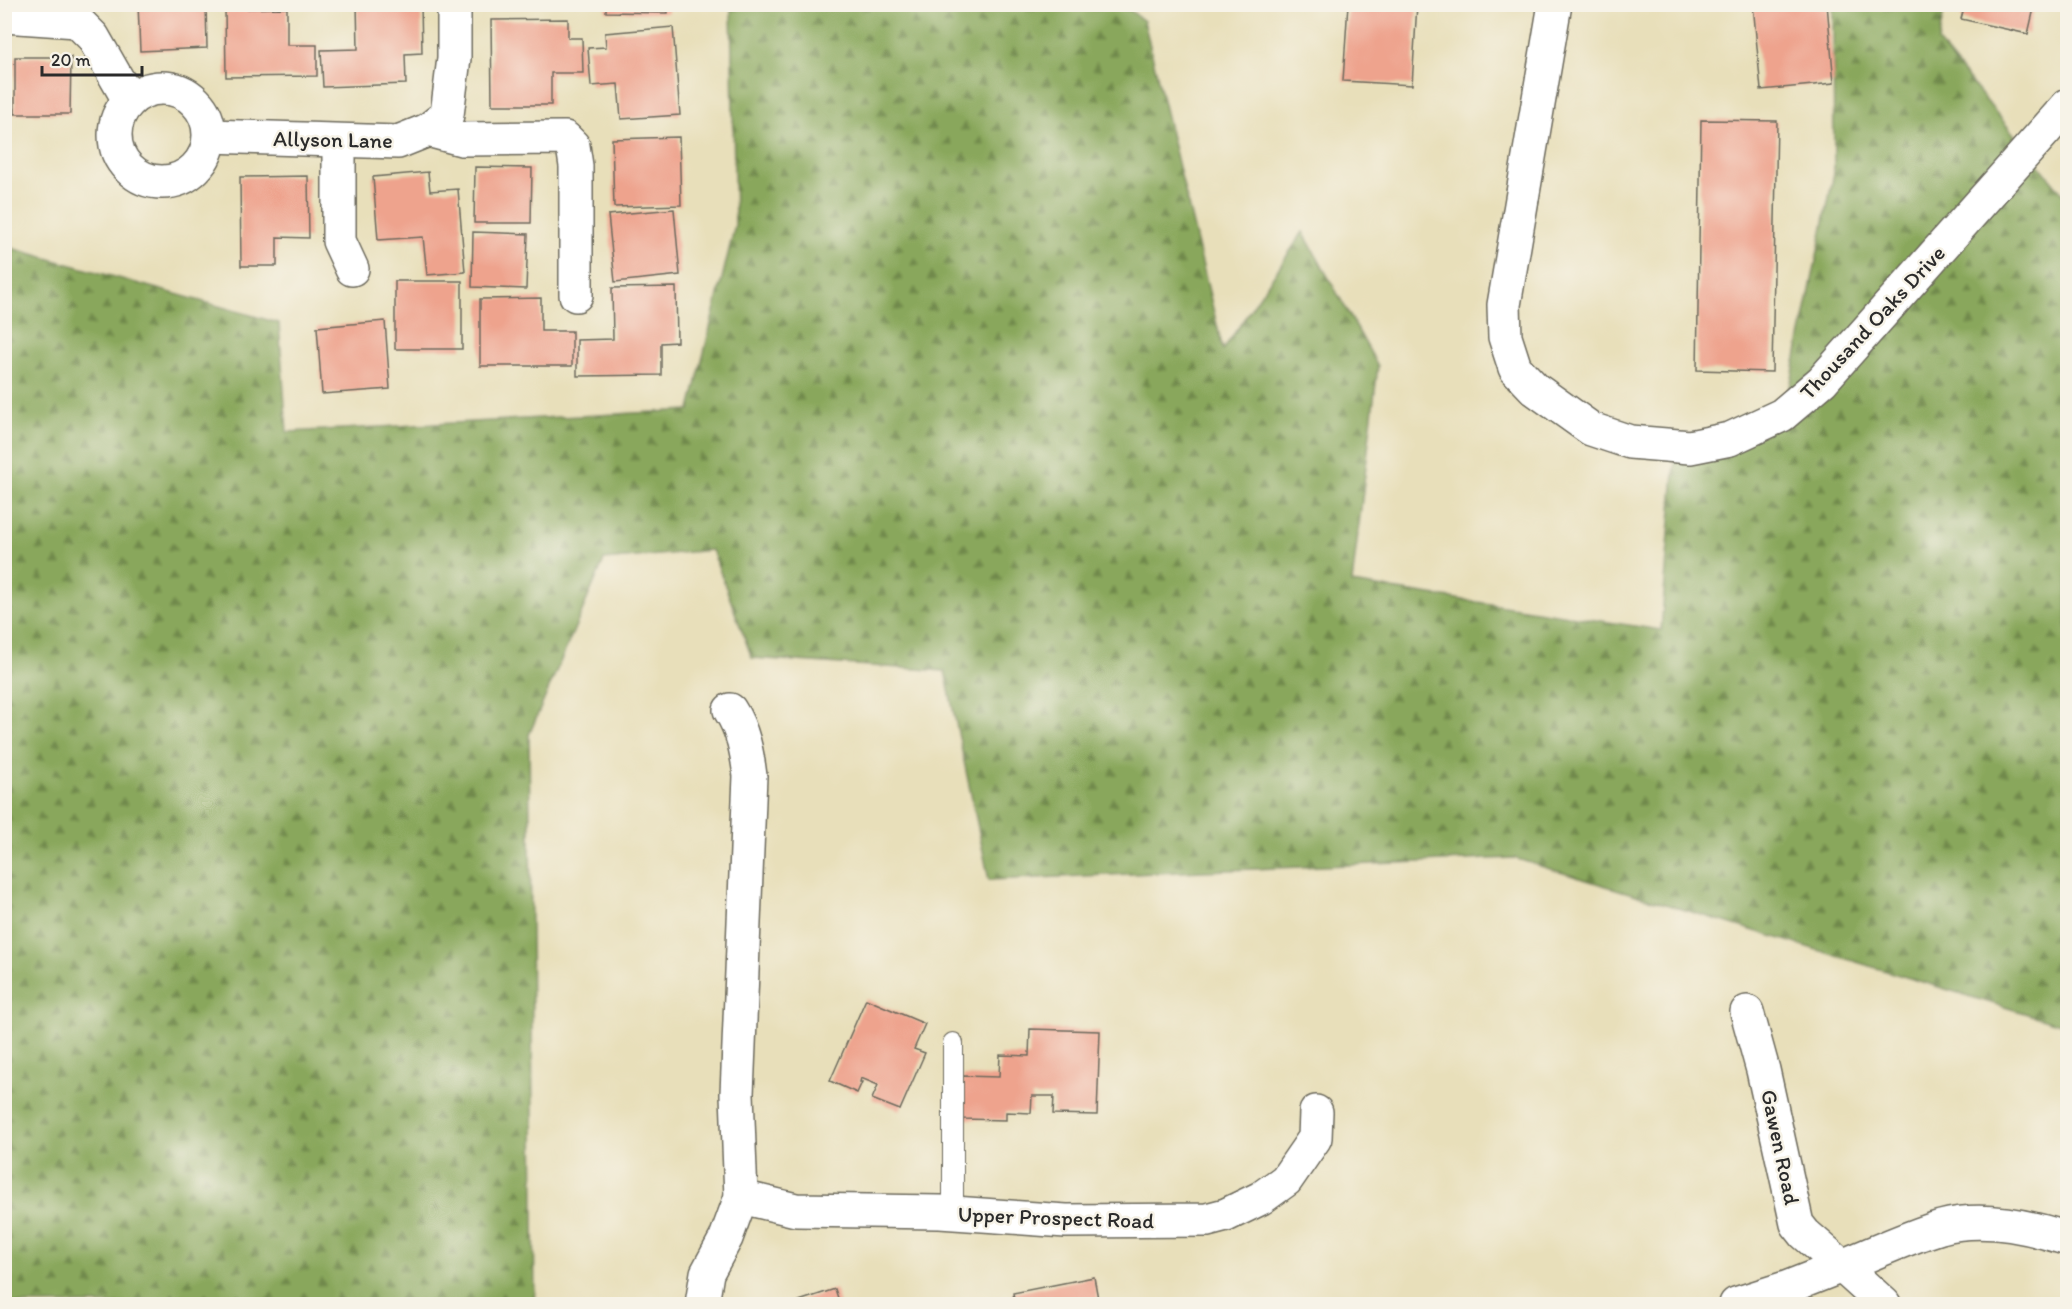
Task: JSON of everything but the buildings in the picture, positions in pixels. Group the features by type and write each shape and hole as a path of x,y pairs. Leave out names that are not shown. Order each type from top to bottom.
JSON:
{"street":[{"name":"Allyson Lane","path":"210,136 398,142 428,130 447,116 454,58 454,4"},
{"name":"Thousand Oaks Drive","path":"1555,4 1504,305 1505,337 1515,368 1535,389 1591,429 1630,442 1690,447 1730,439 1782,415 1796,405 1822,381 2067,105"},
{"path":"4,16 77,21 93,37 129,100"},
{"path":"164,87 182,91 197,102 207,118 210,136 206,154 195,170 179,180 160,183 142,178 127,167 117,152 114,133 118,115 129,100 146,90 164,87"},
{"path":"428,130 462,139 565,138 573,146 576,166 576,295"},
{"path":"339,141 339,241 351,269"},
{"path":"702,1305 707,1273 726,1238 741,1197 737,1094 750,776 747,748 736,719 730,710"},
{"name":"Gawen Road","path":"1747,1012 1763,1070 1797,1224 1884,1305"},
{"name":"Upper Prospect Road","path":"741,1197 796,1210 952,1213 1066,1221 1207,1220 1226,1215 1261,1198 1286,1180 1315,1138 1316,1113"},
{"path":"1736,1305 1786,1288 1941,1227 1964,1224 2021,1226 2067,1239"}],"lane":[{"path":"952,1213 953,1043"}],"green space":[{"path":"731,5 1123,5 1144,21 1223,350 1303,232 1378,366 1352,583 1661,630 1676,449 1782,426 1834,173 1833,5 1945,5 1938,42 2067,199 2067,1026 1514,858 989,880 945,671 752,658 712,550 604,560 529,735 535,1304 5,1304 4,246 279,323 287,432 690,410 735,225"}]}
